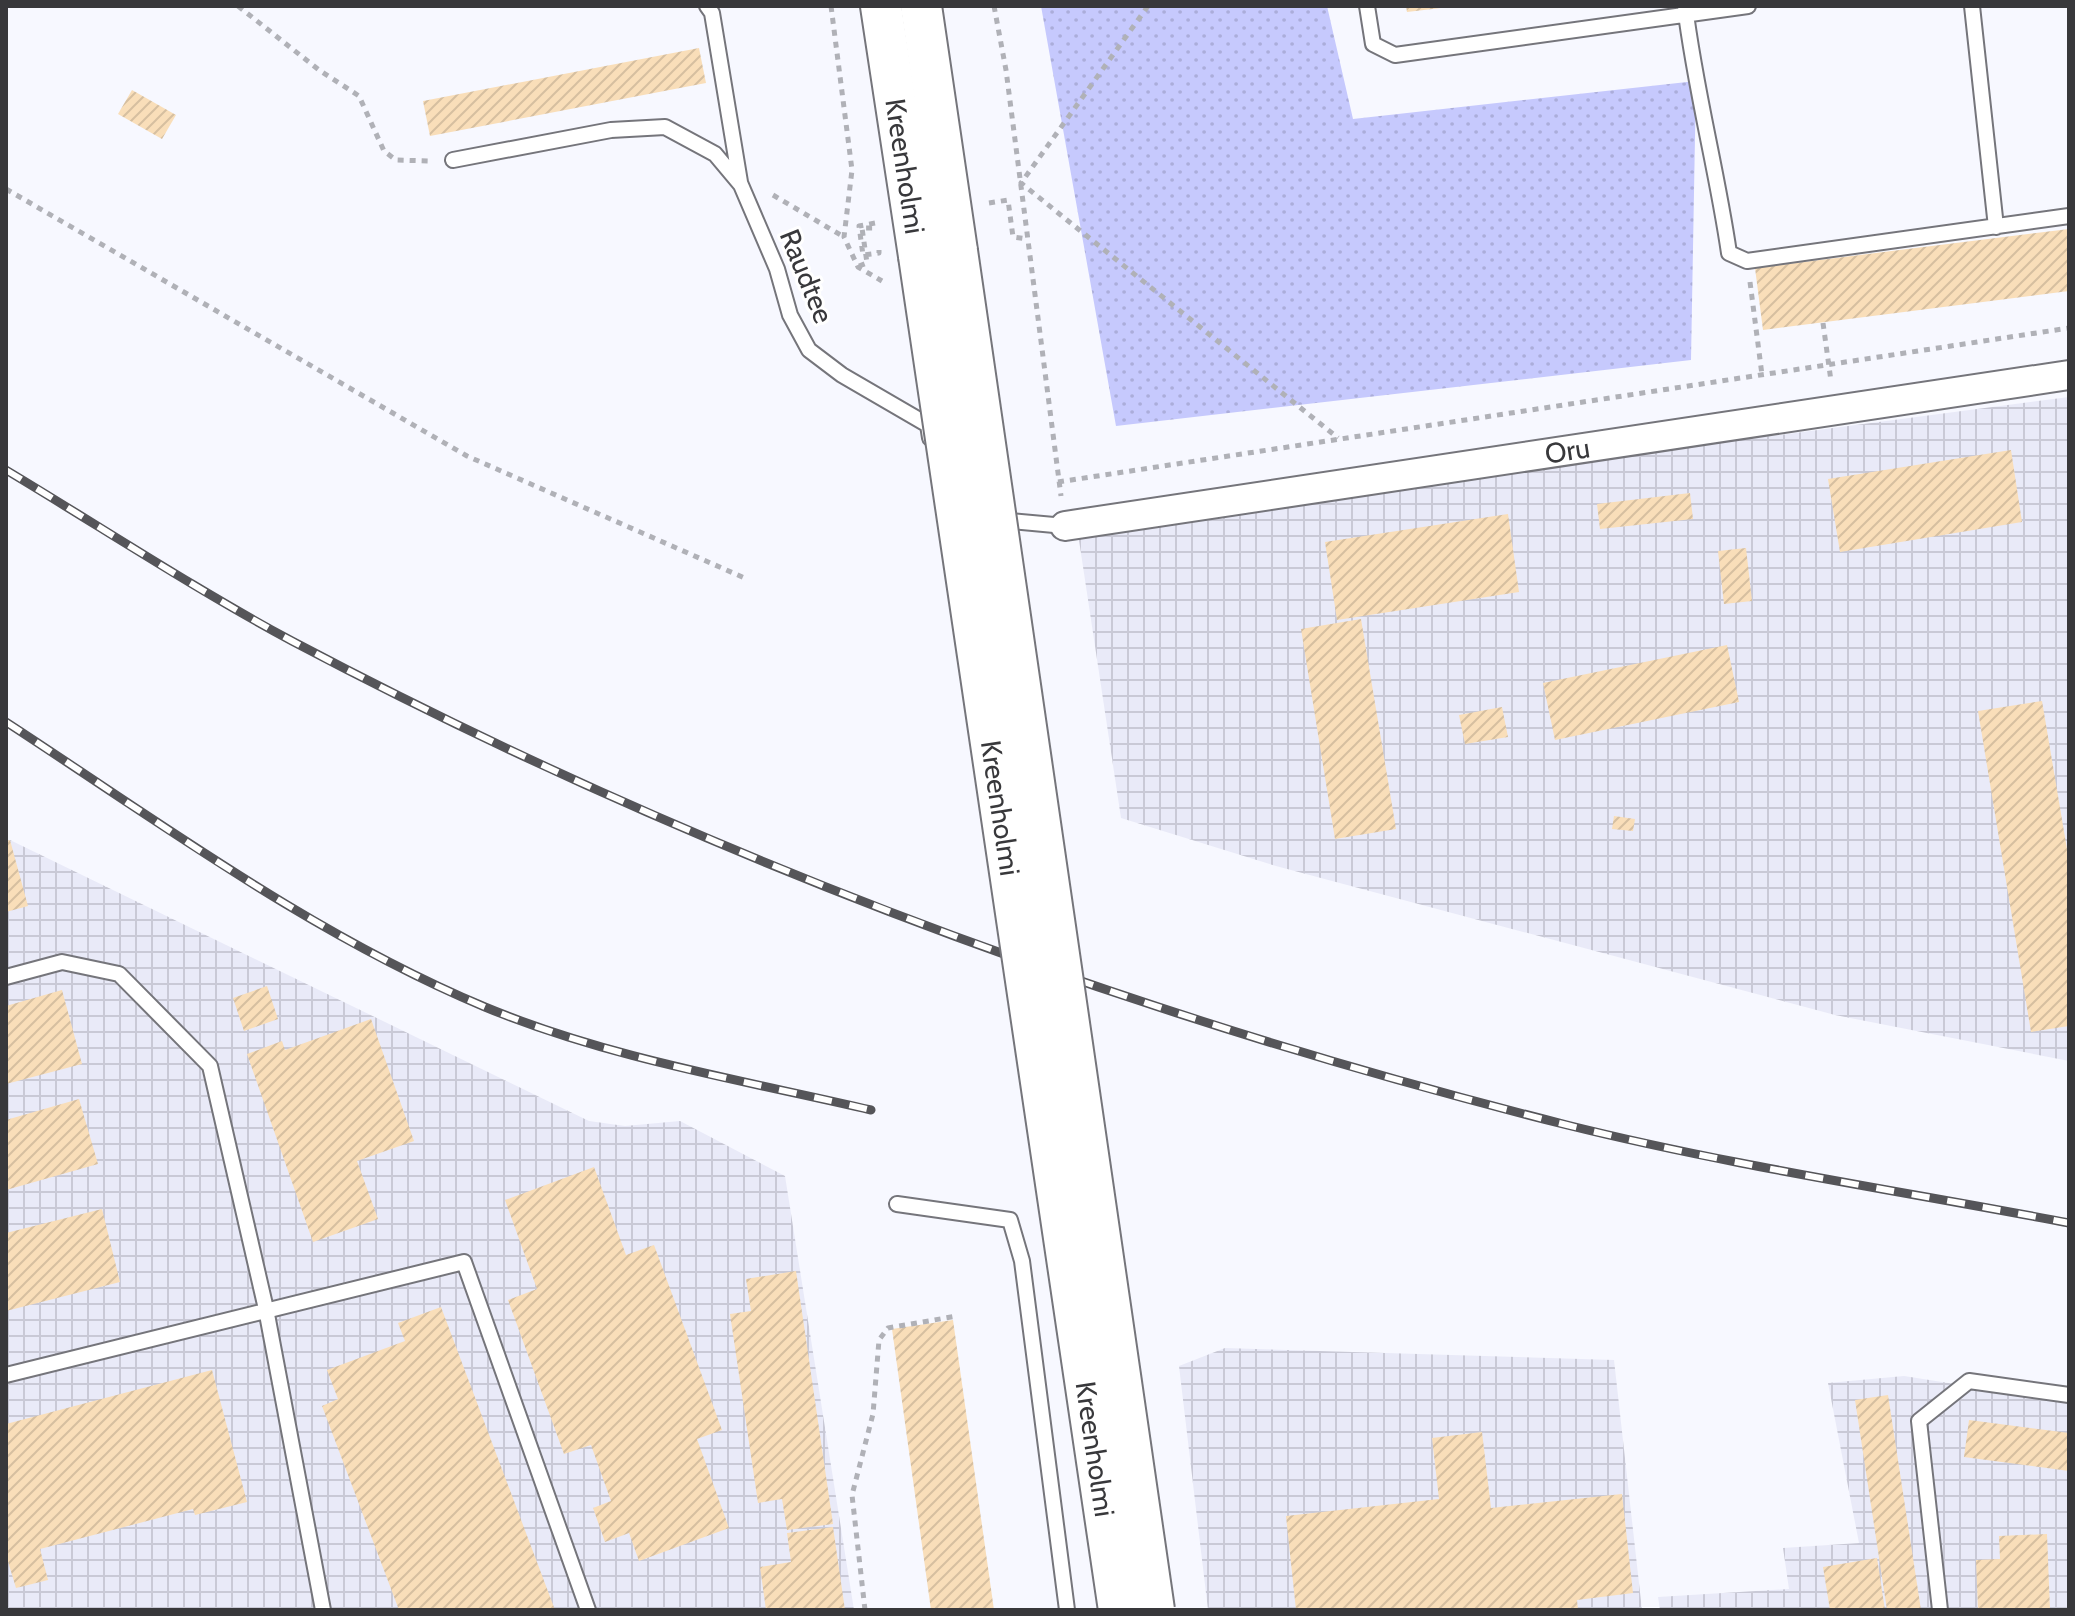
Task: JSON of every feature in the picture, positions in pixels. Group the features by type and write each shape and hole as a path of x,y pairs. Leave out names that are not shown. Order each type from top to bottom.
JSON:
{"main road":[{"name":"Kreenholmi","path":"881,6 938,254 1154,1610"},
{"name":"Kreenholmi","path":"921,6 938,254 1119,1610"}],"street":[{"name":"Oru","path":"1065,526 2069,375"}],"lane":[{"path":"707,6 712,13 740,179"},
{"path":"1367,6 1373,44 1395,55 1686,11 1748,6"},
{"path":"1972,6 1996,227"},
{"path":"1686,11 1729,253 1747,261 2069,216"},
{"name":"Raudtee","path":"453,160 611,130 665,127 715,154 740,179 777,269 790,315 809,350 842,375 928,425 941,510 1065,526"},
{"path":"6,977 62,962 119,974 210,1066 266,1309 323,1610"},
{"path":"897,1204 1010,1220 1022,1261 1067,1610"},
{"path":"6,1375 464,1262 588,1610"},
{"path":"1940,1610 1919,1421 1969,1381 2069,1395"}],"path":[{"path":"238,6 319,70 359,96 384,151 396,160 453,160"},
{"path":"831,6 852,170 844,237 858,267 882,281"},
{"path":"994,6 1021,183 1065,526"},
{"path":"1021,183 1148,6"},
{"path":"740,179 844,237"},
{"path":"1021,183 1339,439"},
{"path":"6,189 467,456 747,579"},
{"path":"984,204 1008,200 1013,237 1028,239"},
{"path":"859,226 863,255 879,253"},
{"path":"858,267 867,263 862,228 875,226"},
{"path":"1747,261 1762,375"},
{"path":"1823,323 1835,411"},
{"path":"1058,482 2069,328"},
{"path":"865,1610 852,1495 873,1414 879,1340 888,1328 957,1316"}],"shaded area":[{"path":"1041,6 1327,6 1353,119 1696,81 1691,360 1116,426"},
{"path":"2069,397 2069,1061 1835,1015 1276,866 1121,818 1077,527"},
{"path":"10,840 589,1121 625,1126 680,1121 785,1176 854,1610 6,1610 6,841"},
{"path":"1225,1348 1614,1360 1642,1610 1208,1610 1179,1366"},
{"path":"1904,1376 2069,1402 2069,1610 1660,1610 1658,1597 1789,1589 1783,1548 1859,1543 1828,1383"}],"building":[{"path":"1406,6 1441,6 1441,8 1407,12"},
{"path":"699,48 706,83 430,136 423,101"},
{"path":"132,90 176,115 162,139 118,114"},
{"path":"2069,229 2069,291 1763,330 1755,268"},
{"path":"2011,450 2022,522 1840,552 1828,479"},
{"path":"1690,493 1693,519 1600,529 1597,504"},
{"path":"1508,514 1519,592 1337,620 1325,542"},
{"path":"1746,548 1752,601 1724,604 1718,551"},
{"path":"1361,619 1396,829 1335,839 1301,629"},
{"path":"1727,645 1739,702 1555,740 1543,683"},
{"path":"2042,701 2069,861 2069,1026 2031,1032 1978,711"},
{"path":"1502,707 1508,737 1465,744 1459,715"},
{"path":"1614,816 1635,819 1633,831 1612,829"},
{"path":"10,840 28,906 6,912 6,841"},
{"path":"267,986 278,1019 244,1031 233,998"},
{"path":"62,990 82,1064 6,1084 6,1006"},
{"path":"371,1019 414,1141 357,1161 378,1219 313,1242 247,1054 282,1041 285,1050"},
{"path":"79,1099 98,1164 6,1190 6,1120"},
{"path":"594,1167 626,1255 654,1245 722,1430 697,1439 729,1528 639,1561 629,1533 605,1542 593,1508 611,1501 591,1445 564,1454 508,1300 537,1289 505,1200"},
{"path":"102,1209 120,1282 6,1311 6,1233"},
{"path":"796,1271 833,1524 787,1530 782,1499 758,1503 730,1314 751,1311 746,1279"},
{"path":"441,1307 555,1610 399,1610 322,1406 338,1399 327,1370 405,1341 398,1323"},
{"path":"953,1320 994,1610 931,1610 892,1329"},
{"path":"212,1370 247,1502 195,1515 193,1509 40,1549 48,1580 16,1588 6,1555 6,1424"},
{"path":"1888,1395 1921,1610 1887,1610 1855,1400"},
{"path":"1969,1420 2069,1433 2069,1471 1964,1457"},
{"path":"1482,1432 1491,1508 1622,1494 1633,1593 1577,1600 1578,1610 1296,1610 1286,1516 1439,1499 1432,1438"},
{"path":"833,1527 845,1610 766,1610 760,1567 791,1562 787,1533"},
{"path":"2047,1534 2050,1610 1978,1610 1976,1560 2000,1559 1999,1536"},
{"path":"1877,1558 1885,1610 1830,1610 1823,1567"}],"railway":[{"path":"6,470 256,621 444,718 599,791 915,921 1076,979 1238,1032 1402,1081 1567,1125 1754,1166 2069,1223"},
{"path":"6,722 180,838 299,912 421,978 485,1007 627,1054 871,1110"}]}
